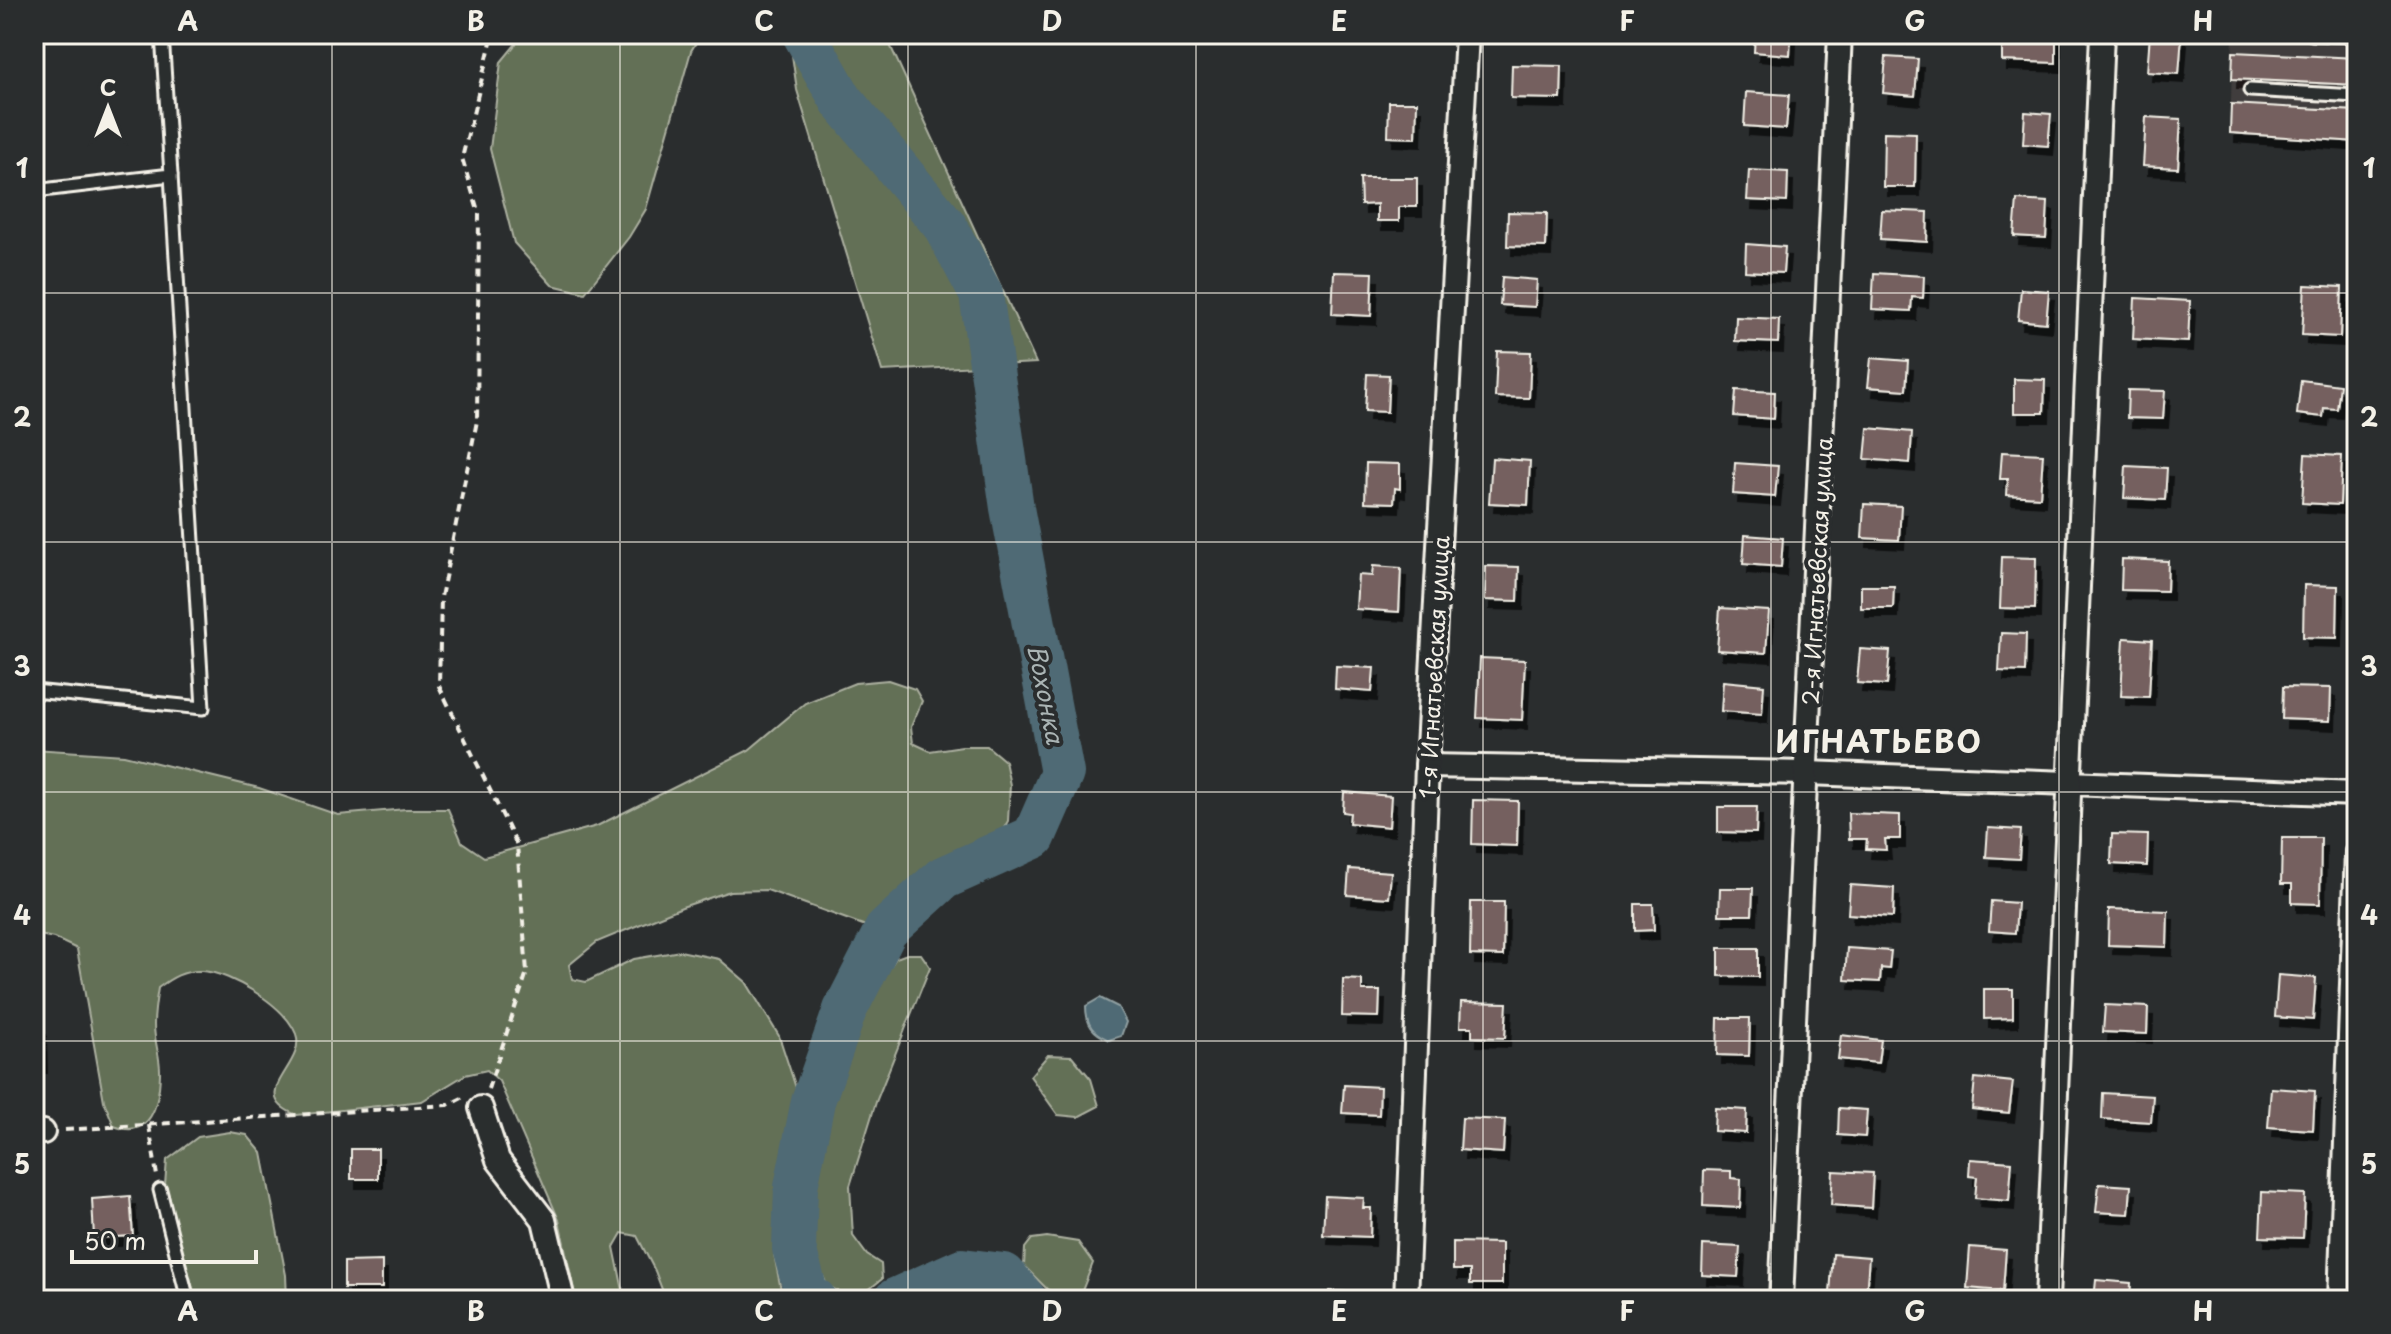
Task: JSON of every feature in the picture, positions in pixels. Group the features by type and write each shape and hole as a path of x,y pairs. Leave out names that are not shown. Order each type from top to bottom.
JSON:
{"street":[{"name":"1-я Игнатьевская улица","path":"1406,1300 1427,766 1467,34"},
{"name":"2-я Игнатьевская улица","path":"1781,1300 1840,34"},
{"path":"2047,1300 2102,34"},
{"path":"1427,766 1807,773 2357,794"},
{"path":"2340,1300 2357,852"},
{"path":"481,1108 498,1160 544,1220 563,1300"}],"lane":[{"path":"34,691 203,708 162,34"},
{"path":"2312,34 2357,36"},
{"path":"2250,90 2357,96"},
{"path":"34,191 171,175"},
{"path":"160,1190 188,1300"}],"path":[{"path":"481,1108 527,972 517,845 439,686 441,597 477,421 479,214 462,158 493,34"},
{"path":"38,1132 448,1105 489,1086"},
{"path":"149,1125 160,1190"}],"shaded area":[{"path":"2233,34 2357,34 2357,142 2230,133"}],"green space":[{"path":"524,34 701,34 691,51 646,209 629,237 585,293 552,285 514,243 490,149 501,62"},
{"path":"789,34 885,34 1036,363 882,371 797,90"},
{"path":"888,680 915,689 922,701 911,727 913,743 930,751 987,746 1005,761 1010,785 1008,821 996,841 909,883 874,929 767,890 730,891 597,942 569,965 572,979 586,982 634,959 680,951 719,959 746,982 779,1036 796,1088 774,1254 783,1300 666,1300 637,1236 622,1233 614,1247 625,1300 576,1300 559,1220 499,1081 487,1070 465,1075 422,1101 297,1115 282,1107 276,1098 276,1089 297,1046 296,1034 290,1023 256,993 214,973 184,973 158,988 154,1025 160,1074 155,1107 145,1124 137,1128 114,1126 104,1101 77,949 54,938 34,934 34,749 124,755 259,788 338,815 448,809 462,842 484,857 597,826 749,750 805,703 855,683"},
{"path":"921,954 930,967 876,1102 850,1186 853,1236 867,1255 881,1264 882,1279 867,1291 850,1298 827,1285 813,1253 811,1200 830,1099 877,987 896,958"},
{"path":"1048,1055 1072,1056 1091,1079 1099,1106 1078,1117 1058,1115 1030,1076"},
{"path":"230,1132 247,1135 262,1153 286,1275 287,1300 196,1300 165,1185 167,1160 198,1137"},
{"path":"1047,1237 1078,1242 1093,1263 1080,1296 1064,1300 1047,1289 1024,1266 1025,1248 1032,1239"}],"water":[{"path":"1100,998 1118,1007 1126,1022 1121,1036 1109,1040 1089,1023 1086,1006"}],"building":[{"path":"1755,34 1791,34 1790,55 1754,52"},
{"path":"2002,34 2056,34 2056,63 2002,61"},
{"path":"2150,34 2182,36 2179,74 2147,72"},
{"path":"2233,52 2357,58 2357,85 2232,79"},
{"path":"1886,57 1918,59 1915,96 1883,93"},
{"path":"1512,65 1562,66 1561,99 1511,98"},
{"path":"1746,92 1789,95 1786,129 1744,126"},
{"path":"1389,102 1417,102 1416,138 1388,137"},
{"path":"2231,104 2357,111 2357,142 2230,133"},
{"path":"2025,112 2051,114 2048,146 2023,144"},
{"path":"2146,117 2181,119 2178,168 2143,166"},
{"path":"1884,132 1916,133 1915,187 1883,187"},
{"path":"1749,170 1788,172 1787,202 1747,200"},
{"path":"1360,178 1417,178 1417,207 1399,207 1399,221 1377,221 1377,204 1361,205"},
{"path":"2017,200 2048,202 2046,238 2014,236"},
{"path":"1882,210 1928,212 1927,242 1880,239"},
{"path":"1508,212 1547,213 1546,247 1507,246"},
{"path":"1746,244 1785,247 1783,273 1745,271"},
{"path":"1334,272 1373,273 1371,316 1332,314"},
{"path":"1874,273 1924,276 1923,298 1912,297 1911,311 1872,309"},
{"path":"1502,277 1537,280 1535,307 1500,305"},
{"path":"2305,285 2342,287 2340,337 2302,335"},
{"path":"2021,289 2049,291 2046,323 2018,320"},
{"path":"2135,298 2190,301 2188,342 2133,339"},
{"path":"1736,317 1779,319 1778,343 1735,341"},
{"path":"1497,351 1531,352 1529,398 1495,397"},
{"path":"1871,358 1908,361 1906,390 1868,387"},
{"path":"1367,374 1389,375 1387,412 1365,411"},
{"path":"2014,379 2045,380 2044,413 2014,413"},
{"path":"2301,380 2340,385 2337,409 2324,408 2323,417 2297,414"},
{"path":"1736,390 1775,392 1774,419 1734,416"},
{"path":"2128,390 2165,391 2163,419 2127,418"},
{"path":"1868,428 1912,432 1910,463 1865,459"},
{"path":"2002,452 2043,454 2040,497 2007,495 2008,479 2000,479"},
{"path":"2305,454 2342,456 2340,505 2302,503"},
{"path":"1492,458 1530,461 1528,505 1489,503"},
{"path":"1366,463 1400,464 1400,489 1395,488 1394,503 1365,502"},
{"path":"1735,463 1778,466 1775,497 1733,494"},
{"path":"2126,466 2167,468 2165,500 2124,498"},
{"path":"1864,504 1901,506 1899,540 1862,538"},
{"path":"1745,535 1783,538 1781,567 1743,564"},
{"path":"2002,557 2036,558 2035,609 2000,608"},
{"path":"2122,559 2168,561 2167,591 2121,590"},
{"path":"1373,566 1401,568 1399,612 1356,609 1358,575 1372,576"},
{"path":"1486,566 1519,567 1518,601 1485,600"},
{"path":"2304,585 2338,586 2337,638 2303,637"},
{"path":"1861,586 1894,586 1893,608 1861,608"},
{"path":"1720,608 1769,611 1766,653 1717,650"},
{"path":"2001,633 2026,634 2025,672 1999,671"},
{"path":"2124,638 2152,640 2149,697 2121,696"},
{"path":"1860,649 1890,651 1887,685 1857,683"},
{"path":"1480,658 1525,660 1522,720 1477,718"},
{"path":"1336,666 1374,668 1372,692 1335,689"},
{"path":"1723,681 1764,685 1762,714 1721,711"},
{"path":"2283,687 2331,688 2330,721 2282,719"},
{"path":"1344,792 1391,796 1389,827 1349,823 1350,813 1343,812"},
{"path":"1473,800 1518,801 1517,846 1472,844"},
{"path":"1718,807 1757,807 1756,833 1718,832"},
{"path":"1848,813 1900,815 1900,839 1885,839 1886,850 1866,849 1867,839 1849,839"},
{"path":"1988,828 2021,830 2019,859 1986,857"},
{"path":"2112,834 2148,835 2147,866 2111,864"},
{"path":"2282,838 2321,838 2320,904 2292,903 2292,884 2281,884"},
{"path":"1349,869 1391,872 1389,898 1347,895"},
{"path":"1850,885 1894,888 1893,917 1848,914"},
{"path":"1720,888 1753,888 1752,915 1719,915"},
{"path":"1991,901 2017,903 2015,933 1989,931"},
{"path":"1471,902 1504,902 1503,956 1470,955"},
{"path":"1635,904 1653,904 1654,930 1635,931"},
{"path":"2109,909 2168,911 2167,947 2108,945"},
{"path":"1719,948 1758,948 1758,977 1719,976"},
{"path":"1847,948 1891,951 1889,969 1881,968 1880,982 1845,980"},
{"path":"2278,975 2316,978 2313,1020 2275,1017"},
{"path":"1343,979 1362,980 1362,991 1380,991 1379,1017 1342,1016"},
{"path":"1984,989 2013,989 2013,1018 1984,1019"},
{"path":"1461,1002 1507,1003 1505,1038 1472,1037 1472,1027 1460,1027"},
{"path":"2105,1005 2148,1007 2147,1034 2103,1032"},
{"path":"1718,1018 1750,1018 1749,1056 1717,1055"},
{"path":"34,1026 41,1026 42,1064 34,1064"},
{"path":"1841,1035 1881,1040 1878,1063 1838,1059"},
{"path":"1975,1078 2013,1082 2009,1113 1972,1109"},
{"path":"1344,1085 1380,1087 1379,1115 1342,1113"},
{"path":"2271,1088 2315,1091 2313,1130 2268,1127"},
{"path":"2103,1093 2153,1096 2151,1122 2102,1119"},
{"path":"1715,1108 1747,1110 1746,1133 1714,1131"},
{"path":"1839,1108 1867,1110 1865,1137 1838,1135"},
{"path":"1462,1118 1505,1120 1503,1153 1460,1150"},
{"path":"351,1149 378,1149 378,1179 351,1179"},
{"path":"1970,1159 2012,1162 2009,1201 1975,1198 1977,1177 1969,1176"},
{"path":"1704,1170 1731,1171 1731,1178 1741,1179 1740,1208 1703,1206"},
{"path":"1833,1171 1873,1173 1871,1208 1831,1205"},
{"path":"2099,1184 2131,1186 2129,1214 2096,1212"},
{"path":"2262,1192 2305,1194 2303,1238 2260,1237"},
{"path":"130,1196 133,1236 94,1238 92,1199"},
{"path":"1325,1196 1364,1198 1363,1208 1371,1208 1370,1237 1323,1235"},
{"path":"1453,1242 1502,1243 1502,1284 1470,1284 1470,1270 1453,1270"},
{"path":"1703,1245 1740,1247 1738,1277 1702,1275"},
{"path":"1970,1247 2006,1250 2003,1291 1967,1288"},
{"path":"1833,1254 1869,1257 1866,1296 1830,1293"},
{"path":"382,1261 382,1288 344,1288 344,1262"},
{"path":"2096,1280 2131,1283 2130,1300 2094,1300"},
{"path":"1329,1291 1364,1293 1364,1300 1329,1300"}],"waterway":[{"name":"Вохонка","path":"804,34 842,101 945,226 981,294 1012,508 1062,773 1034,837 943,878 886,930 845,1010 813,1101 796,1187 794,1248 807,1296 815,1300"},
{"name":"Вохонка","path":"895,1300 962,1270 1004,1275 1025,1300"}],"district":[{"name":"ИГНАТЬЕВО","path":"1879,740"}]}
